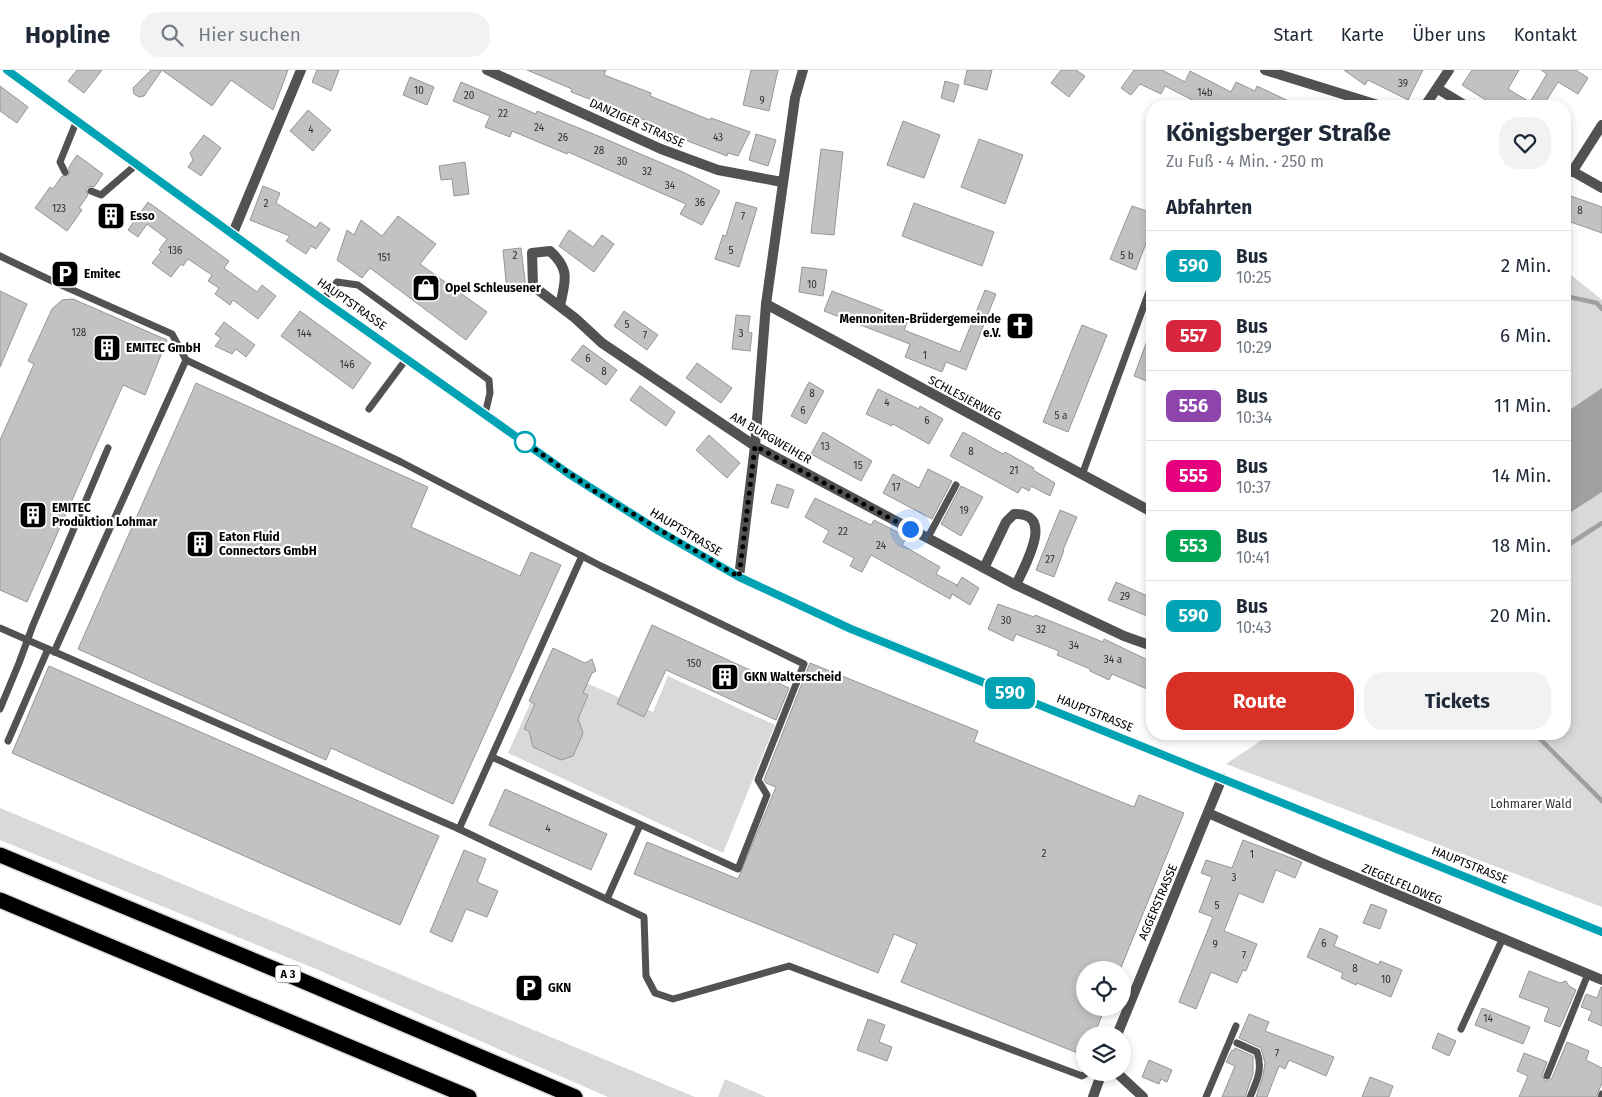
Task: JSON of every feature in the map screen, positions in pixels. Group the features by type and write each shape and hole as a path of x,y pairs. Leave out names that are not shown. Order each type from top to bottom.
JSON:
{"highway":[{"name":"A 3","path":"0,855 575,1097"},
{"path":"0,900 469,1097"}],"main road":[{"name":"HAUPTSTRASSE","path":"7,70 323,300 596,492 739,577 851,629 1602,932"}],"street":[{"path":"233,233 301,70"},
{"name":"DANZIGER STRASSE","path":"487,70 669,152 718,170 782,182"},
{"path":"739,577 755,446 766,304 795,98 803,70"},
{"path":"1265,70 1362,100"},
{"path":"1430,100 1449,70"},
{"path":"1438,89 1456,100"},
{"path":"1571,167 1602,125"},
{"path":"1571,171 1602,188"},
{"name":"AM BURGWEIHER","path":"560,306 566,278 561,261 550,251 532,253 534,286 602,343 755,446 1016,585 1124,636 1146,644"},
{"name":"SCHLESIERWEG","path":"766,304 1146,509"},
{"path":"984,568 1006,522 1014,514 1024,514 1032,519 1036,528 1034,543 1016,585"},
{"name":"AGGERSTRASSE","path":"1121,1026 1222,778"},
{"name":"ZIEGELFELDWEG","path":"1208,813 1502,940 1602,980"},
{"path":"1092,1097 1098,1081"},
{"path":"1126,1081 1144,1097"}],"lane":[{"path":"66,172 60,162 77,120"},
{"path":"91,191 101,195 138,164"},
{"path":"0,256 172,334 186,360 401,462 582,556 804,664 758,780 767,795 738,869 492,756"},
{"path":"323,300 336,282 358,285 489,380 490,393 485,414"},
{"path":"1082,475 1146,300"},
{"path":"369,409 407,358"},
{"path":"8,740 186,360"},
{"path":"0,709 108,448"},
{"path":"927,538 956,486"},
{"path":"459,829 582,556"},
{"path":"0,628 459,829 644,917 646,976 655,993 673,999 789,966 1076,1074"},
{"path":"607,899 640,825"},
{"path":"1461,1029 1502,940"},
{"path":"1547,1076 1588,974"},
{"path":"1206,1097 1236,1026"},
{"path":"1237,1043 1257,1052 1260,1061 1259,1076 1250,1097"}],"green space":[{"path":"1571,275 1602,300 1602,388 1571,409"},
{"name":"Lohmarer Wald","path":"1602,492 1602,907 1226,764 1262,740 1571,740 1571,512"},
{"path":"547,666 653,712 668,676 775,725 723,853 508,753"},
{"path":"0,808 695,1097 608,1097 316,969 0,840"},
{"path":"725,1079 766,1097 718,1097"}],"shaded area":[{"path":"1602,388 1602,492 1571,512 1571,409"}],"building":[{"path":"77,70 102,70 84,93 68,81"},
{"path":"151,70 162,70 144,96 139,97 134,94 133,88"},
{"path":"162,70 288,70 273,110 231,80 212,106"},
{"path":"317,70 339,70 331,91 312,82"},
{"path":"527,70 606,70 604,75 651,93 650,96 710,120 711,118 750,132 738,156 728,153 727,156 646,125 647,121 571,92 572,89"},
{"path":"751,70 778,70 769,111 743,105"},
{"path":"967,70 992,70 987,90 964,84"},
{"path":"1061,70 1076,70 1085,76 1069,97 1051,83"},
{"path":"1134,70 1162,70 1185,82 1190,71 1231,92 1236,82 1255,91 1257,86 1286,100 1192,100 1165,86 1161,94 1140,84 1131,95 1121,88"},
{"path":"1344,70 1423,70 1408,100 1368,80 1365,85"},
{"path":"1472,70 1519,70 1508,89 1527,100 1486,100 1462,85"},
{"path":"1541,70 1576,70 1588,78 1578,94 1558,82 1547,100 1531,100 1547,74"},
{"path":"410,77 434,87 427,105 403,95"},
{"path":"945,81 959,85 954,102 941,98"},
{"path":"461,82 536,114 537,111 596,135 685,173 720,191 702,225 680,214 686,204 568,152 567,154 512,131 510,137 485,127 490,116 453,101"},
{"path":"0,86 28,107 17,123 0,111"},
{"path":"308,110 331,130 313,151 290,131"},
{"path":"903,121 940,135 924,178 887,165"},
{"path":"756,134 776,140 768,166 749,160"},
{"path":"204,135 221,148 201,176 188,167 193,160 190,153"},
{"path":"979,139 1023,155 1005,204 961,187"},
{"path":"821,149 843,152 834,235 811,233"},
{"path":"77,155 103,174 94,187 90,186 86,189 88,195 79,208 82,210 67,231 35,208 50,187 53,189 62,176 69,175 69,167"},
{"path":"465,162 469,194 454,196 452,179 441,180 439,166"},
{"path":"263,186 280,193 276,203 316,228 320,222 330,229 316,249 311,246 306,254 286,241 290,236 250,220"},
{"path":"1571,196 1602,207 1602,233 1571,222"},
{"path":"148,202 229,261 224,268 257,292 262,285 276,296 258,319 233,300 230,305 215,294 219,288 208,281 212,275 188,259 183,266 181,264 171,277 152,263 161,252 159,250 167,239 147,224 138,237 128,230"},
{"path":"736,202 757,208 739,267 715,259 723,235 726,236"},
{"path":"914,203 994,232 982,266 902,236"},
{"path":"1132,206 1146,211 1146,243 1136,270 1110,259"},
{"path":"398,216 436,244 420,264 487,312 466,340 370,268 362,278 337,260 347,230 354,235 361,220 382,236"},
{"path":"569,230 593,247 602,235 614,244 594,272 559,246"},
{"path":"521,248 526,289 507,291 503,250"},
{"path":"802,267 827,270 823,296 799,292"},
{"path":"985,290 996,294 966,370 946,362 942,372 905,357 910,344 824,311 832,291 908,320 904,330 960,352"},
{"path":"0,291 27,304 0,367"},
{"name":"EMITEC Produktion Lohmar","path":"73,299 167,340 145,395 123,385 27,602 0,590 0,440 34,364 28,361 52,309 62,300"},
{"path":"300,311 371,363 353,389 281,336"},
{"path":"624,311 658,335 647,350 614,326"},
{"path":"736,315 750,316 748,332 752,333 750,351 732,349"},
{"path":"224,322 255,345 246,357 236,349 232,354 215,346 221,338 215,334"},
{"path":"1082,325 1107,335 1068,432 1043,422"},
{"path":"1146,344 1146,381 1134,376"},
{"path":"583,345 617,370 606,385 571,360"},
{"path":"697,363 732,388 721,403 686,378"},
{"path":"809,382 824,391 806,424 791,416"},
{"path":"196,383 428,487 411,527 520,576 531,552 561,565 453,804 331,748 326,760 78,649"},
{"path":"640,386 675,412 666,426 630,400"},
{"path":"878,389 919,409 920,406 943,419 929,444 893,424 892,426 866,414"},
{"path":"823,432 872,461 861,481 811,454"},
{"path":"963,432 1003,454 1005,452 1034,468 1033,470 1055,483 1050,496 1031,486 1029,491 1022,487 1018,493 950,456"},
{"path":"709,435 740,463 727,478 696,450"},
{"path":"928,469 952,481 932,519 883,493 893,474 919,488"},
{"path":"777,484 794,490 788,508 771,503"},
{"path":"961,486 983,497 961,536 941,524"},
{"path":"815,498 871,525 874,520 907,537 902,545 940,567 936,574 957,585 956,587 962,577 979,588 970,605 952,594 950,599 871,555 862,572 850,566 854,558 823,542 829,531 805,517"},
{"path":"1060,510 1077,517 1054,577 1036,570"},
{"path":"1116,582 1146,595 1146,616 1108,600"},
{"path":"998,604 1034,617 1035,615 1103,642 1104,639 1146,659 1146,688 1112,674 1109,680 1090,671 1090,669 1057,655 1059,651 1016,634 1013,641 988,629"},
{"name":"GKN Walterscheid","path":"652,625 789,688 776,720 666,670 644,717 617,704"},
{"path":"553,648 585,663 592,659 596,671 592,673 583,693 588,695 578,719 583,733 573,756 561,760 533,747 529,731 524,729 535,704 529,701"},
{"path":"810,663 978,731 974,742 1134,807 1139,795 1184,813 1124,961 1076,961 1076,1016 1102,1016 1098,1026 1076,1026 1076,1052 901,982 917,944 894,934 878,973 634,874 647,842 738,879 776,787 766,783 764,780"},
{"path":"49,666 439,836 400,925 12,753"},
{"path":"505,789 607,834 591,870 489,825"},
{"path":"1243,840 1302,862 1295,878 1276,870 1263,903 1239,893 1224,931 1257,944 1246,971 1243,970 1237,983 1211,972 1196,1009 1179,1002 1213,917 1199,912 1212,877 1201,873 1206,860 1232,868"},
{"path":"464,850 486,859 477,882 498,891 487,917 466,909 452,942 430,932"},
{"path":"1371,904 1387,910 1380,929 1363,923"},
{"path":"1320,928 1338,936 1334,946 1379,965 1380,961 1402,970 1391,997 1341,978 1343,973 1307,957"},
{"path":"1529,971 1560,983 1566,981 1569,986 1576,990 1560,1027 1544,1021 1549,1008 1519,997"},
{"path":"1601,987 1602,1026 1588,1020 1592,1011 1581,1007 1586,994 1597,998"},
{"path":"1482,1008 1530,1027 1523,1044 1475,1025"},
{"path":"1249,1014 1269,1022 1265,1031 1334,1057 1326,1076 1289,1060 1285,1069 1279,1066 1267,1097 1256,1097 1265,1063 1261,1048 1239,1038"},
{"path":"868,1019 885,1025 879,1042 892,1047 887,1061 857,1050"},
{"path":"1438,1033 1456,1041 1449,1056 1432,1048"},
{"path":"1567,1042 1589,1051 1586,1060 1602,1068 1602,1083 1596,1097 1519,1097 1528,1076 1517,1071 1524,1053 1547,1062 1542,1076 1545,1081 1548,1081 1552,1078"},
{"path":"1235,1048 1253,1056 1253,1074 1245,1097 1222,1097 1235,1066 1226,1062"},
{"path":"1149,1060 1172,1070 1167,1082 1161,1079 1159,1084 1142,1077"},
{"path":"1370,1077 1393,1086 1389,1097 1362,1097"}],"waterway":[{"path":"1571,297 1597,303 1602,309"},
{"path":"1571,543 1602,523"},
{"path":"1541,740 1602,801"}],"bus line":[{"name":"590","path":"7,70 323,300 569,474 659,531 739,577 851,629 1602,932"}],"place":[{"name":"Esso","path":"111,216"},
{"name":"Emitec","path":"65,274"},
{"name":"Opel Schleusener","path":"426,288"},
{"name":"Mennoniten-Brüdergemeinde e.V.","path":"1020,326"},
{"name":"EMITEC GmbH","path":"107,348"},
{"name":"EMITEC Produktion Lohmar","path":"33,515"},
{"name":"Eaton Fluid Connectors GmbH","path":"200,544"},
{"name":"GKN Walterscheid","path":"725,677"},
{"name":"GKN","path":"529,988"}],"route":[{"path":"525,442 523,441 596,492 672,539 739,577 755,446 910,529"}]}
